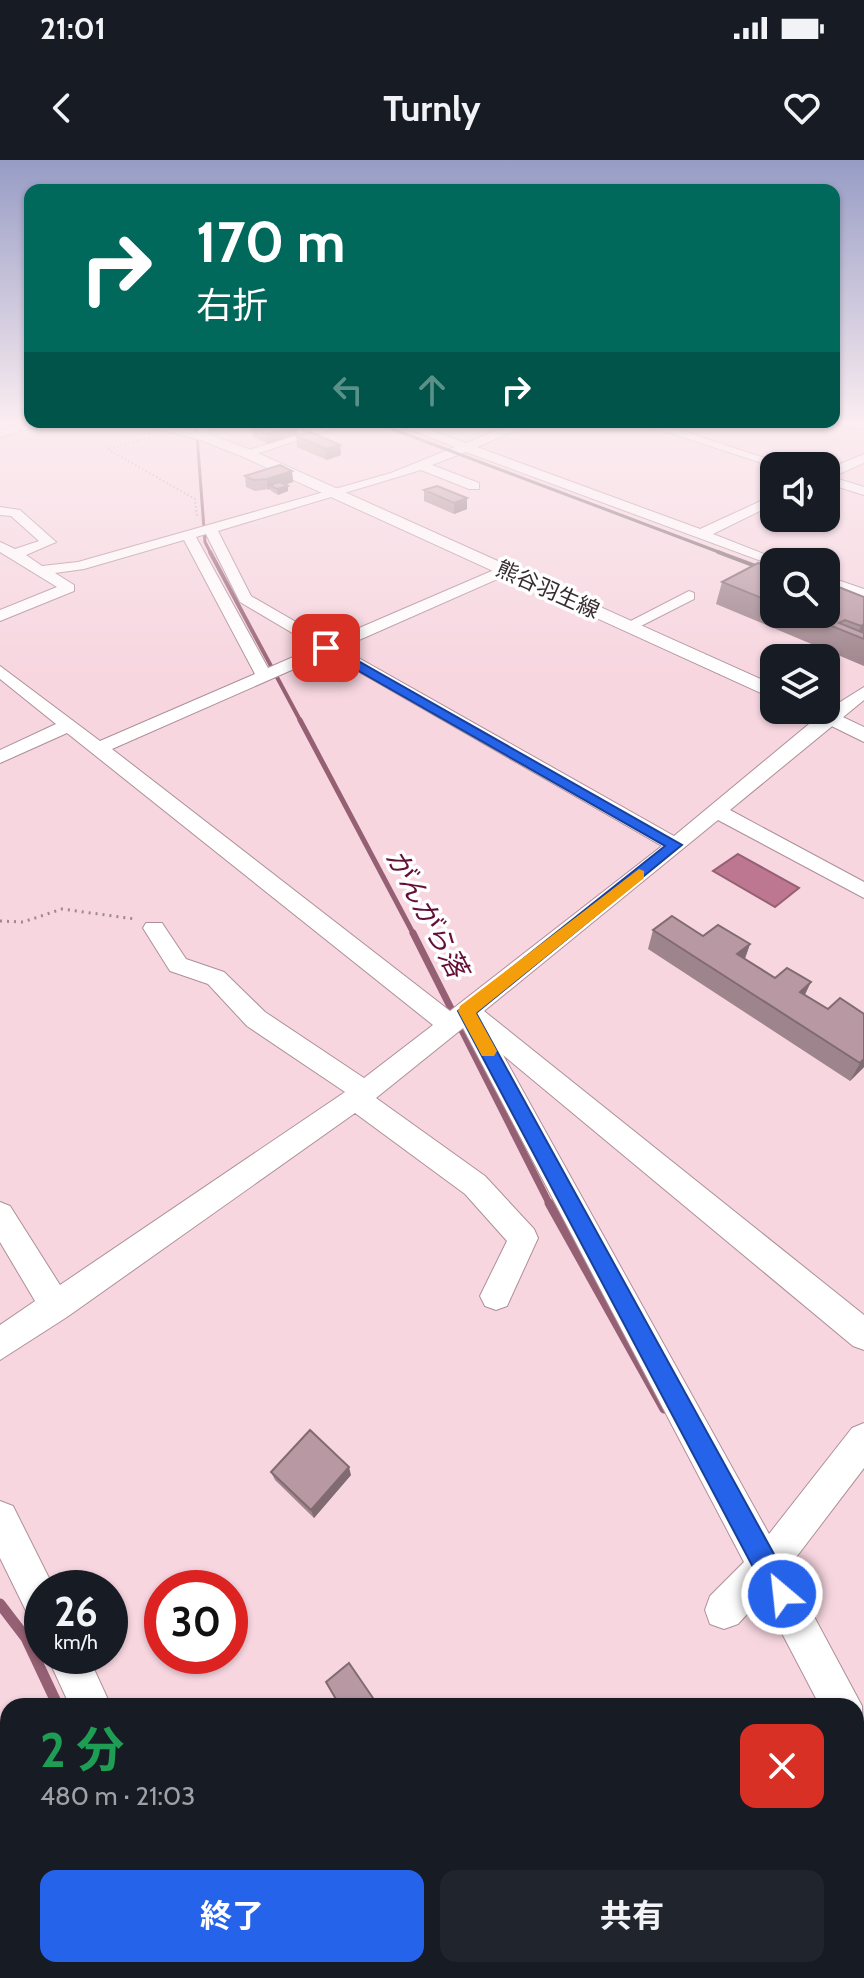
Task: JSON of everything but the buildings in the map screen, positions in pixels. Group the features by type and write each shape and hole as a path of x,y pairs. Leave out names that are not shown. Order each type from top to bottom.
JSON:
{"main road":[{"name":"熊谷羽生線","path":"360,505 760,687"},
{"path":"840,724 864,735"}],"street":[{"path":"42,570 79,566 297,505"},
{"path":"622,505 760,556"},
{"path":"701,534 760,506"},
{"path":"0,511 15,513 49,542 16,554"},
{"path":"199,532 271,672"},
{"path":"0,546 69,588 0,616"},
{"path":"97,749 506,570"},
{"path":"840,585 864,594"},
{"path":"629,626 689,596"},
{"path":"236,601 669,850"},
{"path":"0,671 97,749 458,1018 864,1335"},
{"path":"840,703 864,692"},
{"path":"0,1344 360,1095 669,850 716,811 807,724"},
{"path":"0,757 68,726"},
{"path":"716,811 864,891"},
{"path":"154,928 178,965 216,978 256,1019 475,1185 523,1238 496,1296"},
{"path":"458,1018 749,1584 836,1698"},
{"path":"0,1215 56,1307"},
{"path":"749,1584 864,1440"},
{"path":"0,1519 25,1570"},
{"path":"76,1674 87,1698"}],"path":[{"path":"0,921 23,922 62,909 142,920 154,928"}],"shaded area":[{"path":"738,854 799,888 775,907 713,871"}],"waterway":[{"name":"がんがら落","path":"202,505 205,542 210,552"},
{"name":"がんがら落","path":"210,552 301,722"},
{"name":"がんがら落","path":"300,720 414,935"},
{"name":"がんがら落","path":"413,933 550,1205"},
{"name":"がんがら落","path":"549,1203 664,1409"},
{"path":"0,1604 26,1638 54,1698"}],"railway":[{"path":"594,505 724,554"},
{"path":"718,552 760,568"}],"slow traffic":[{"path":"488,1051 466,1011 639,874"}],"route":[{"path":"326,648 675,845 466,1011 782,1594"}]}
